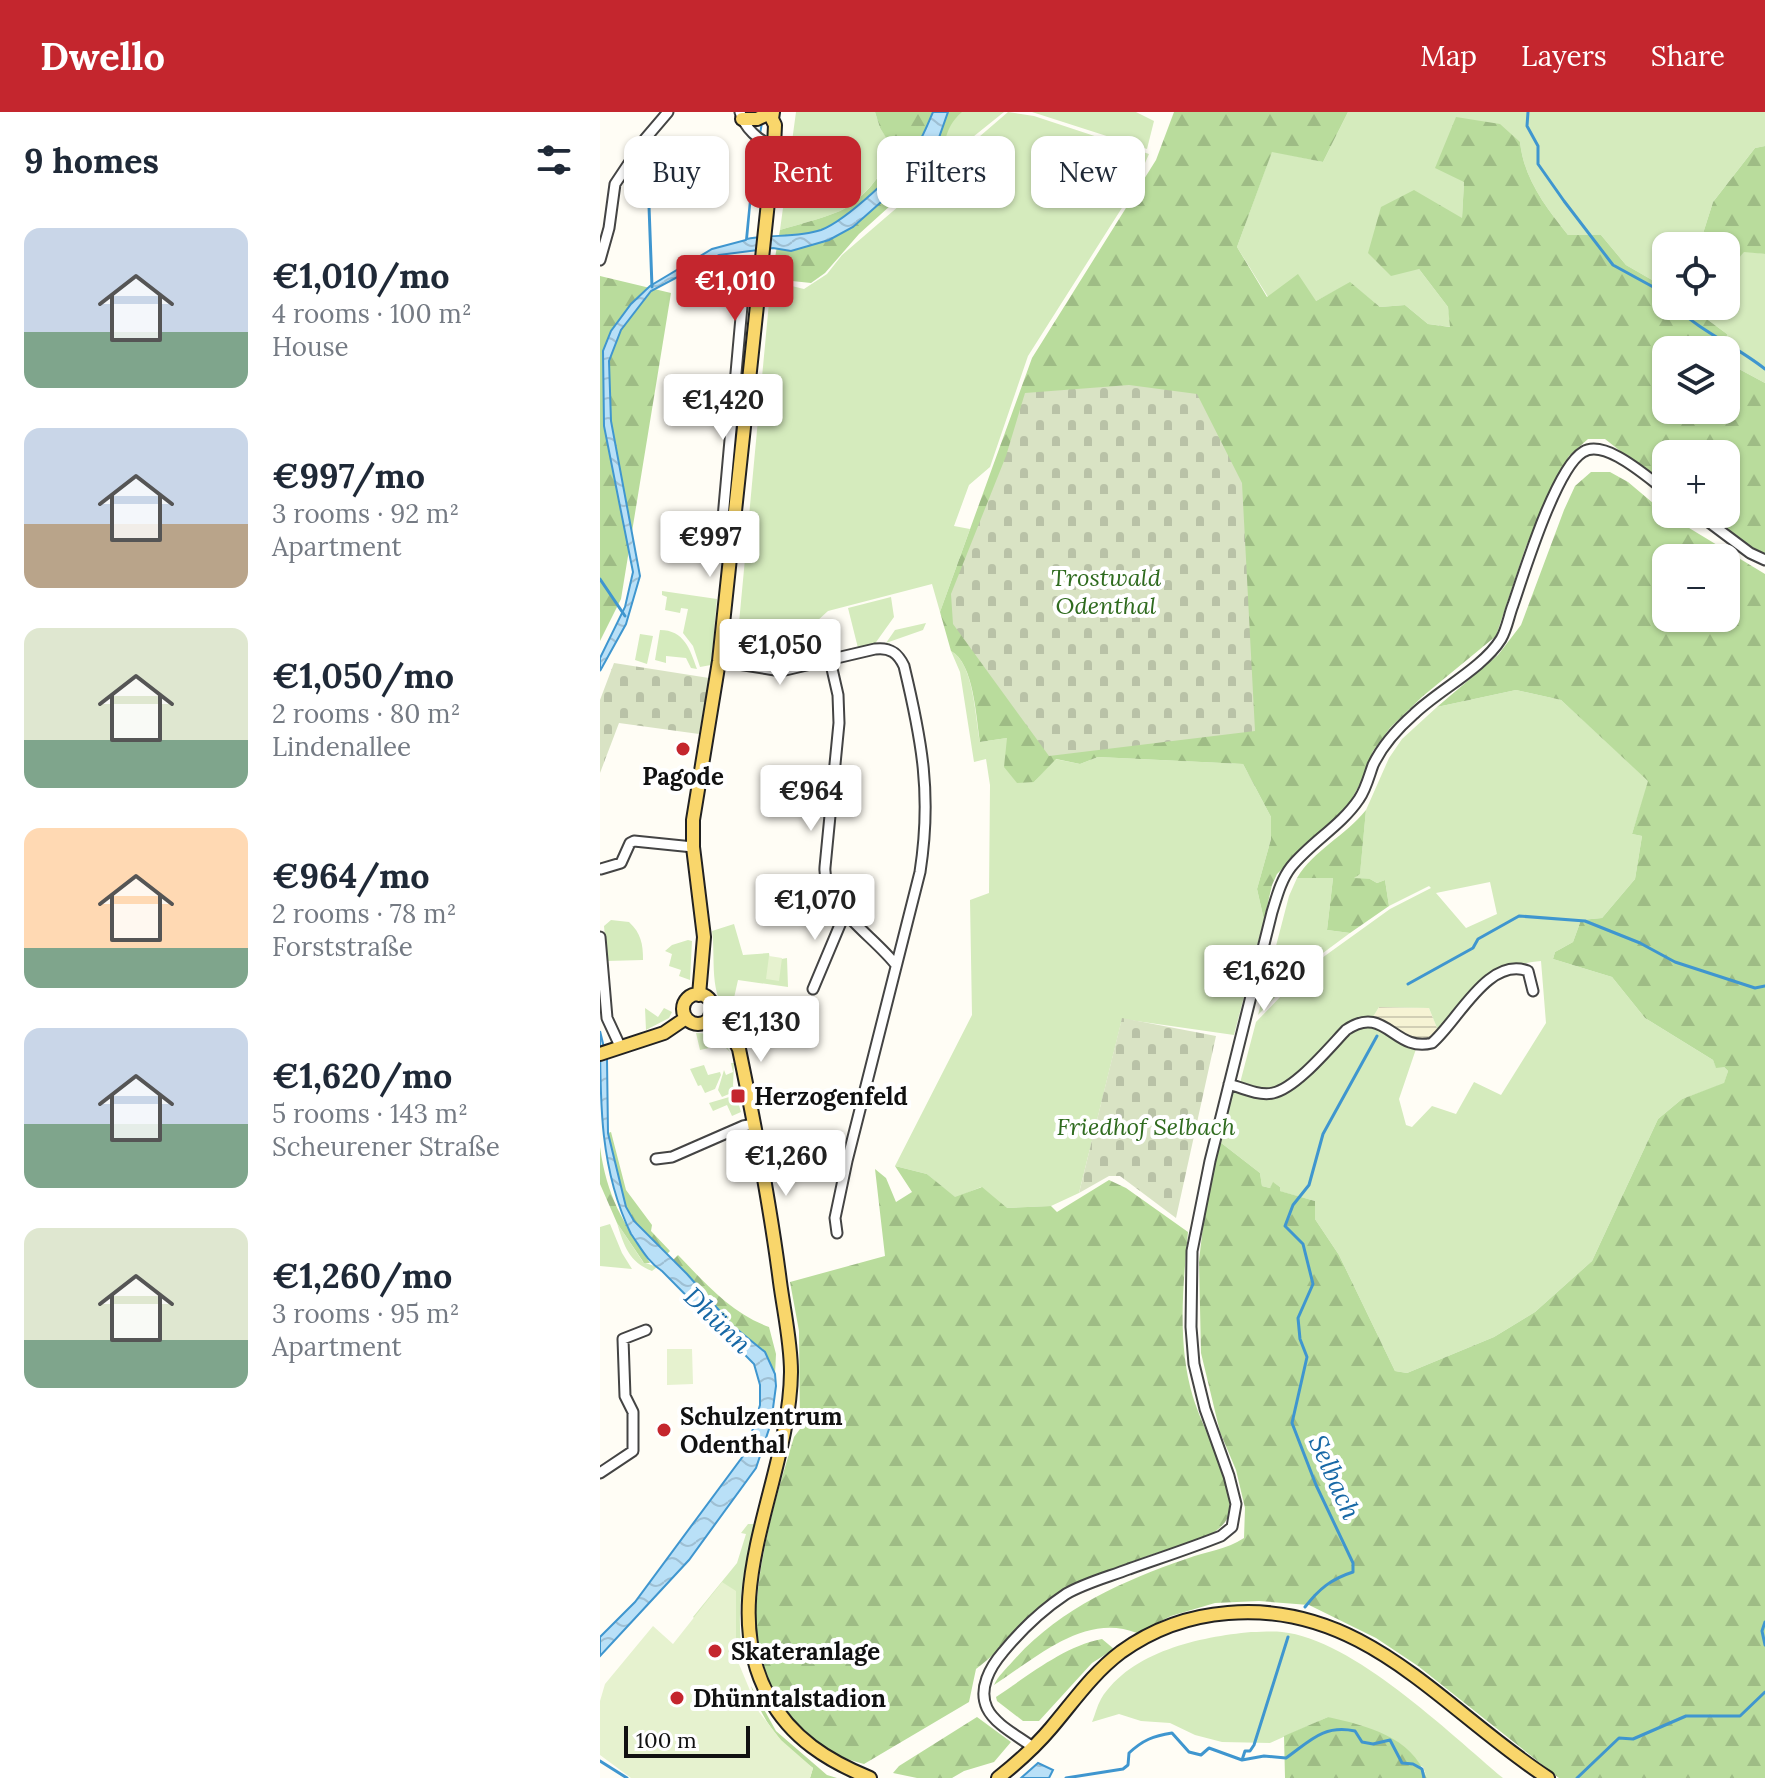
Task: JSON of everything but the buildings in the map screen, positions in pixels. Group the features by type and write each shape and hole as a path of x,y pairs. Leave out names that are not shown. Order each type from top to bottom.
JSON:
{"main road":[{"path":"741,115 757,119 782,112"},
{"path":"773,116 774,136"},
{"path":"699,995 704,937 693,847 695,810 719,661 766,208"},
{"path":"699,995 711,1002 710,1016 699,1023 686,1018 683,1010 685,1002 691,996 699,995"},
{"path":"710,1016 731,1033 737,1043 777,1256 791,1369 786,1429 750,1583 747,1617 749,1640 761,1684 789,1726 824,1756 870,1778"},
{"path":"603,1052 664,1033 686,1018"},
{"path":"998,1778 1034,1748 1087,1683 1112,1659 1140,1640 1179,1621 1253,1611 1301,1616 1361,1640 1548,1778"}],"street":[{"path":"600,260 609,228 615,184 645,139 668,112"},
{"path":"741,115 758,136"},
{"path":"1034,1748 996,1719 988,1710 985,1700 985,1682 991,1668 1014,1637 1067,1594 1221,1536 1232,1527 1236,1515 1234,1492 1201,1395 1191,1327 1194,1234 1229,1084 1283,880 1291,867 1338,824 1361,797 1374,764 1392,735 1484,658 1501,639 1536,541 1573,460 1587,449 1601,449 1652,481"},
{"path":"1717,528 1750,553 1765,560"},
{"path":"719,661 781,671 875,649 894,652 904,666 921,738 927,800 926,836 920,872 847,1161 835,1218 837,1233"},
{"path":"830,660 838,695 839,723 824,875 828,891 896,965"},
{"path":"600,870 621,863 630,843 634,841 693,847"},
{"path":"813,989 842,920 848,914"},
{"path":"600,937 607,1018 620,1046"},
{"path":"1229,1084 1262,1094 1274,1093 1289,1085 1346,1030 1368,1020 1380,1023 1407,1042 1422,1046 1432,1043 1443,1034 1474,994 1487,981 1504,971 1520,968 1528,971 1533,991"},
{"path":"656,1159 672,1157 754,1124"},
{"path":"758,1148 781,1145 847,1161"},
{"path":"600,1473 633,1451 633,1412 625,1396 623,1339 646,1330"}],"shaded area":[{"path":"1379,1007 1429,1008 1439,1033 1434,1039 1410,1041 1373,1017"}],"green space":[{"path":"796,112 875,112 885,136 877,136 877,177 861,196 861,136 793,136"},
{"path":"875,112 962,112 947,136 885,136"},
{"path":"961,112 1004,112 974,136 946,136 948,123"},
{"path":"1008,112 1034,116 1095,136 1031,136 1031,208 1122,208 1028,356 990,467 969,485 954,526 970,529 940,612 932,584 828,611 772,662 736,655 771,281 804,289 827,274 842,255 897,208 1015,208 1015,136 980,136"},
{"path":"1032,112 1136,112 1154,121 1147,149 1145,136 1107,136"},
{"path":"1174,112 1348,112 1323,162 1272,152 1237,247 1267,297 1298,274 1316,301 1350,282 1380,307 1405,305 1428,324 1450,327 1448,307 1419,269 1391,276 1368,253 1381,207 1414,190 1462,218 1464,182 1435,168 1456,117 1500,124 1520,142 1531,180 1568,235 1601,235 1626,265 1652,280 1652,320 1708,320 1727,334 1652,336 1652,424 1740,424 1740,370 1765,383 1765,556 1723,528 1740,528 1740,440 1652,440 1652,476 1605,439 1588,439 1569,456 1551,488 1525,549 1496,636 1423,696 1390,728 1373,751 1347,808 1277,874 1264,920 1257,889 1271,839 1271,817 1243,764 1098,757 1080,764 1056,759 1034,782 1017,783 1004,767 1007,738 980,742 969,679 959,657 951,651 940,612 1032,358 1126,208 1145,208 1145,178 1156,160"},
{"path":"1348,112 1765,112 1765,146 1755,148 1713,202 1703,232 1652,232 1652,280 1626,265 1601,235 1568,235 1531,180 1520,142 1464,182 1462,219 1419,269 1448,307 1451,327 1428,324 1405,305 1380,307 1350,283 1316,301 1268,297 1237,247 1272,151 1323,162"},
{"path":"1765,146 1765,254 1744,252 1740,257 1740,232 1703,232 1713,202 1755,148"},
{"path":"877,178 877,208 888,208 859,234 825,273 811,283 772,274 780,230 845,208 861,208 861,196"},
{"path":"783,208 845,208 840,211 780,230"},
{"path":"1744,251 1765,254 1765,383 1740,370 1740,336 1727,336 1708,320 1740,320 1740,256"},
{"path":"600,276 671,293 621,599 600,641"},
{"name":"Trostwald Odenthal","path":"1129,385 1197,394 1242,483 1255,731 1049,756 953,624 951,594 1006,456 1025,393"},
{"path":"1591,472 1610,472 1652,502 1652,528 1689,528 1716,544 1652,544 1652,632 1740,632 1740,559 1765,574 1765,1778 1559,1778 1418,1666 1376,1638 1309,1605 1259,1601 1215,1603 1171,1616 1137,1633 1118,1628 1099,1628 1062,1641 994,1685 1002,1673 1050,1626 1093,1599 1138,1577 1244,1538 1245,1508 1236,1470 1220,1432 1201,1353 1199,1261 1204,1217 1220,1142 1260,1173 1262,1186 1270,1188 1273,1182 1280,1187 1280,1191 1315,1201 1315,1219 1339,1255 1395,1371 1407,1373 1494,1337 1535,1312 1592,1261 1658,1119 1682,1099 1724,1083 1728,1071 1724,1067 1716,1068 1713,1060 1645,1018 1612,977 1553,959 1555,952 1573,942 1581,920 1602,918 1635,879 1642,836 1632,834 1648,781 1561,700 1516,690 1437,707 1498,655 1521,625 1575,486"},
{"path":"662,591 717,599 711,665 700,667 693,646 683,633 688,609 681,608 680,613 665,610 667,597 662,595"},
{"path":"891,597 894,617 874,645 858,648 848,608"},
{"path":"926,623 923,630 886,643 895,630"},
{"path":"660,630 675,633 685,642 697,669 691,668 686,658 666,656 666,663 655,660"},
{"path":"640,634 653,636 647,664 635,660"},
{"path":"951,651 959,657 969,678 980,742 1007,738 1034,782 1055,759 1080,764 1098,757 1243,764 1271,817 1271,839 1257,889 1264,920 1234,1035 1122,1019 1079,1193 1051,1206 1006,1208 981,1187 955,1198 927,1174 895,1166 972,1015 970,900 989,893 990,785 986,759 974,762 960,672"},
{"path":"614,663 709,678 699,734 619,723 600,773 600,700"},
{"path":"1516,690 1561,700 1649,781 1632,834 1642,836 1635,879 1602,918 1581,920 1573,942 1555,952 1553,959 1612,977 1645,1018 1713,1060 1716,1067 1724,1067 1728,1071 1724,1084 1682,1099 1658,1119 1592,1261 1535,1312 1494,1337 1407,1373 1395,1371 1339,1255 1315,1219 1315,1201 1279,1191 1280,1187 1274,1183 1270,1188 1262,1186 1260,1173 1220,1142 1232,1092 1268,1096 1281,1092 1341,1039 1365,1024 1380,1026 1416,1049 1399,1099 1406,1125 1412,1127 1432,1106 1456,1114 1474,1082 1501,1095 1546,1023 1541,961 1522,964 1494,975 1482,984 1439,1033 1429,1008 1379,1007 1373,1017 1353,1022 1343,1029 1293,1079 1280,1087 1259,1090 1240,1083 1256,1022 1308,968 1390,909 1431,888 1429,886 1389,906 1385,880 1377,883 1370,879 1352,879 1360,873 1366,810 1389,758 1402,739 1437,707","holes":["1490,882 1497,914 1466,928 1436,893"]},
{"path":"1366,810 1360,874 1354,878 1370,879 1377,883 1385,880 1389,906 1350,933 1327,930 1333,878 1297,878"},
{"path":"1297,878 1333,878 1327,930 1350,933 1304,967 1258,1015 1289,896"},
{"path":"611,920 629,922 633,926 640,939 643,960 607,961 604,926"},
{"path":"734,924 743,955 769,953 770,961 787,958 788,987 738,980 730,1016 718,998 712,931"},
{"path":"692,941 690,980 679,976 681,970 669,966 672,954 665,951"},
{"path":"769,956 782,958 779,981 766,979"},
{"path":"645,1008 658,1017 664,1008 672,1012 669,1018 646,1030"},
{"name":"Friedhof Selbach","path":"1122,1018 1216,1036 1176,1218 1120,1176 1109,1176 1079,1193"},
{"path":"696,1033 716,1038 724,1044 730,1052 723,1045 700,1050"},
{"path":"731,1063 734,1063 733,1086 736,1091 722,1097 718,1090 724,1070 726,1075 733,1072"},
{"path":"704,1065 708,1075 720,1072 721,1075 715,1089 705,1093 690,1069"},
{"path":"736,1095 741,1112 732,1116 727,1105 713,1111 709,1103"},
{"path":"611,1132 626,1190 652,1225 651,1231 670,1251 667,1254 633,1221 626,1207 608,1133"},
{"path":"600,1147 612,1195 650,1263 644,1263 617,1223 600,1184"},
{"path":"895,1166 927,1174 955,1197 982,1187 1007,1208 1051,1206 1057,1212 1109,1180 1126,1188 1188,1232 1183,1336 1188,1377 1221,1466 1230,1507 1224,1523 1210,1535 1103,1573 1043,1605 976,1669 969,1702 864,1764 822,1747 788,1716 765,1674 756,1644 754,1622 771,1517 794,1437 800,1429 799,1331 790,1282 885,1256 875,1169 886,1178 896,1202 912,1192"},
{"path":"617,1223 643,1262 657,1267 652,1271 633,1258"},
{"path":"610,1224 632,1269 600,1266 600,1227"},
{"path":"678,1255 731,1306 769,1327 776,1354 775,1374 765,1352 733,1326 673,1260"},
{"path":"667,1349 692,1349 693,1384 667,1385"},
{"path":"748,1524 754,1524 742,1592 742,1662 693,1617 737,1563 746,1534 741,1533"},
{"path":"722,1582 736,1591 736,1657 759,1712 781,1740 813,1768 810,1778 631,1778 600,1755 600,1701 605,1684 653,1626 673,1644"},
{"path":"1251,1632 1282,1632 1310,1638 1339,1651 1399,1691 1503,1778 1427,1778 1423,1767 1328,1717 1270,1743 1222,1742 1195,1735 1170,1723 1141,1721 1119,1714 1092,1722 1101,1699 1114,1683 1148,1658 1189,1643"},
{"path":"1102,1639 1114,1649 1092,1663 1039,1721 1023,1721 997,1701 996,1697 1047,1663 1074,1648"},
{"path":"751,1686 776,1731 827,1775 837,1778 810,1778 813,1768 774,1733"},
{"path":"977,1717 1011,1742 994,1762 952,1778 917,1778 893,1773 899,1766"},
{"path":"1328,1717 1372,1729 1399,1743 1420,1764 1427,1778 1285,1778 1284,1736"}],"water":[{"path":"933,112 948,112 940,136 921,136"},
{"path":"877,189 877,206 853,227 829,240 791,251 773,248 719,255 651,291 621,330 609,361 611,421 640,576 626,624 600,671 600,658 625,607 633,572 604,426 603,351 611,331 631,304 650,286 712,249 746,240 749,208 747,239 803,234 821,230 855,208 861,208 861,203"},
{"name":"Dhünn","path":"600,1031 607,1060 608,1133 626,1207 634,1221 733,1326 765,1352 775,1374 776,1386 771,1423 756,1468 689,1560 600,1656 600,1637 635,1602 746,1452 760,1405 760,1385 754,1364 652,1263 631,1234 613,1185 604,1136"},
{"path":"1038,1763 1053,1770 1049,1778 1021,1778"}],"waterway":[{"path":"1528,112 1527,126 1538,146 1538,164 1564,201 1613,265 1652,286"},
{"path":"649,208 652,287"},
{"path":"1691,320 1765,369"},
{"path":"600,579 625,616"},
{"name":"Selbach","path":"1408,984 1473,948 1478,939 1519,916 1585,921 1640,943 1675,962 1755,988 1765,986"},
{"name":"Selbach","path":"1305,1607 1326,1585 1353,1572 1353,1563 1316,1485 1292,1423 1307,1357 1300,1339 1298,1318 1313,1284 1303,1244 1285,1226 1293,1205 1309,1185 1323,1134 1377,1036"},
{"path":"1765,1622 1762,1631 1765,1645"},
{"name":"Selbach","path":"1242,1760 1245,1751 1250,1751 1254,1745 1288,1637"},
{"path":"1577,1778 1619,1738 1633,1739 1686,1716 1740,1716 1765,1692"},
{"path":"1066,1778 1123,1769 1128,1765 1129,1753 1139,1745 1172,1733 1189,1752 1201,1755 1209,1748 1242,1760 1264,1756 1286,1758 1317,1736 1344,1729 1355,1731 1362,1742 1373,1744 1390,1740 1402,1763 1422,1769 1424,1778"},
{"path":"600,1761 627,1778"}],"place":[{"name":"Pagode","path":"683,749"},
{"name":"Herzogenfeld","path":"738,1096"},
{"name":"Schulzentrum Odenthal","path":"664,1430"},
{"name":"Skateranlage","path":"715,1651"},
{"name":"Dhünntalstadion","path":"677,1698"}]}
